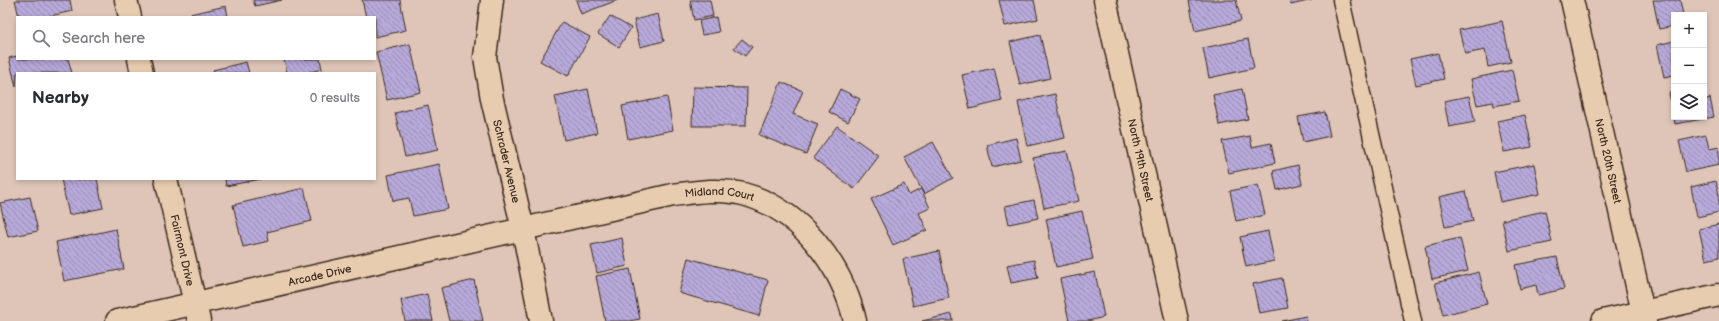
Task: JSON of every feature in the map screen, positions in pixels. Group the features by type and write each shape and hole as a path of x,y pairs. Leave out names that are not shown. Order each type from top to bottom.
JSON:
{"street":[{"path":"126,0 130,16"},
{"name":"Schrader Avenue","path":"492,0 485,57 492,99 523,229 541,321"},
{"name":"North 19th Street","path":"1104,0 1177,321"},
{"name":"North 20th Street","path":"1572,0 1644,316"},
{"path":"139,60 142,72"},
{"name":"Fairmont Drive","path":"166,180 196,312"},
{"name":"Midland Court","path":"523,229 673,195 704,190 742,194 769,204 812,236 829,258 845,291 855,321"},
{"name":"Arcade Drive","path":"117,321 196,312 523,229"},
{"path":"1603,321 1644,316 1719,295"}],"lane":[{"path":"1341,0 1413,321"}],"building":[{"path":"15,0 70,0 72,11 50,16 19,16"},
{"path":"253,0 282,0 255,6"},
{"path":"362,0 400,0 406,30 376,37 376,16 366,16"},
{"path":"576,0 618,0 581,14"},
{"path":"690,0 710,0 713,16 694,20"},
{"path":"999,0 1034,0 1038,19 1005,26"},
{"path":"1236,0 1241,21 1195,31 1189,1"},
{"path":"1290,0 1312,0 1291,5"},
{"path":"1653,0 1680,0 1682,12 1671,12 1671,27 1659,29"},
{"path":"226,6 228,16 190,16 190,14"},
{"path":"658,14 664,41 640,47 634,20"},
{"path":"610,16 631,28 619,47 598,34"},
{"path":"716,17 719,32 702,35 699,21"},
{"path":"1502,21 1511,62 1488,67 1485,50 1465,54 1459,30"},
{"path":"562,22 590,37 568,76 540,61"},
{"path":"1040,35 1050,78 1020,85 1010,42"},
{"path":"742,39 752,47 745,56 734,48"},
{"path":"1248,39 1254,68 1209,78 1203,48"},
{"path":"1671,42 1671,76 1664,77 1657,45"},
{"path":"410,44 421,92 387,100 376,52"},
{"path":"1438,53 1444,79 1416,85 1410,59"},
{"path":"16,56 16,60 68,60 72,72 16,72 16,87 9,58"},
{"path":"284,60 320,60 322,69 309,72 287,72"},
{"path":"246,62 249,72 214,72 213,70"},
{"path":"994,68 1002,101 970,109 962,75"},
{"path":"1512,70 1519,101 1494,106 1493,102 1477,105 1471,79"},
{"path":"781,82 803,91 793,114 818,124 806,154 759,135"},
{"path":"693,87 747,88 746,126 692,126"},
{"path":"588,89 597,133 564,140 555,96"},
{"path":"840,89 860,99 848,122 829,112"},
{"path":"1242,89 1248,119 1219,125 1213,95"},
{"path":"1669,93 1671,93 1671,103"},
{"path":"1055,94 1065,138 1027,146 1018,102"},
{"path":"1469,96 1475,122 1449,127 1444,101"},
{"path":"667,97 673,130 628,139 622,106"},
{"path":"1710,98 1714,117 1707,118 1707,99"},
{"path":"428,105 438,150 405,157 395,113"},
{"path":"1325,112 1330,136 1303,142 1298,117"},
{"path":"1525,115 1532,147 1504,152 1497,121"},
{"path":"1674,120 1697,120 1675,124"},
{"path":"837,126 879,156 854,189 813,158"},
{"path":"1706,135 1709,149 1719,147 1719,165 1686,172 1679,141"},
{"path":"1250,136 1252,147 1271,143 1275,163 1229,173 1222,141"},
{"path":"1016,138 1021,160 992,167 987,145"},
{"path":"933,142 953,178 924,194 904,157"},
{"path":"1067,151 1079,201 1044,208 1033,158"},
{"path":"439,164 448,209 413,216 409,198 393,201 388,175"},
{"path":"1534,164 1540,194 1500,202 1494,172"},
{"path":"1298,165 1302,184 1277,190 1273,171"},
{"path":"61,180 97,180 103,208 69,215"},
{"path":"225,180 256,180 226,186"},
{"path":"1716,181 1719,195 1719,212 1697,217 1691,187"},
{"path":"904,184 909,195 921,189 930,208 919,213 927,230 893,245 871,199"},
{"path":"1258,185 1265,215 1236,221 1230,191"},
{"path":"304,188 312,221 267,232 269,241 243,247 233,205"},
{"path":"1466,191 1473,221 1445,227 1439,197"},
{"path":"30,197 38,231 8,237 0,203"},
{"path":"1034,200 1038,218 1009,224 1005,206"},
{"path":"1082,211 1093,259 1056,267 1046,219"},
{"path":"1545,211 1552,242 1509,251 1502,220"},
{"path":"1719,224 1719,257 1706,260 1699,229"},
{"path":"116,229 124,269 64,281 56,242"},
{"path":"1268,231 1274,261 1246,267 1240,237"},
{"path":"622,238 627,266 597,273 591,245"},
{"path":"1460,238 1468,271 1432,279 1425,246"},
{"path":"939,251 949,298 913,306 903,259"},
{"path":"1557,257 1564,289 1538,295 1536,285 1520,289 1515,265"},
{"path":"688,258 768,280 759,316 679,293"},
{"path":"1034,260 1038,278 1011,283 1007,265"},
{"path":"630,269 640,319 629,321 605,321 596,276"},
{"path":"1095,272 1104,317 1088,321 1069,321 1060,279"},
{"path":"1479,272 1487,304 1443,315 1435,283"},
{"path":"1282,278 1288,308 1259,313 1253,284"},
{"path":"474,280 483,321 449,321 441,288"},
{"path":"427,294 433,321 405,321 401,300"},
{"path":"952,314 953,321 922,321"},
{"path":"1306,316 1307,321 1282,321"}]}
